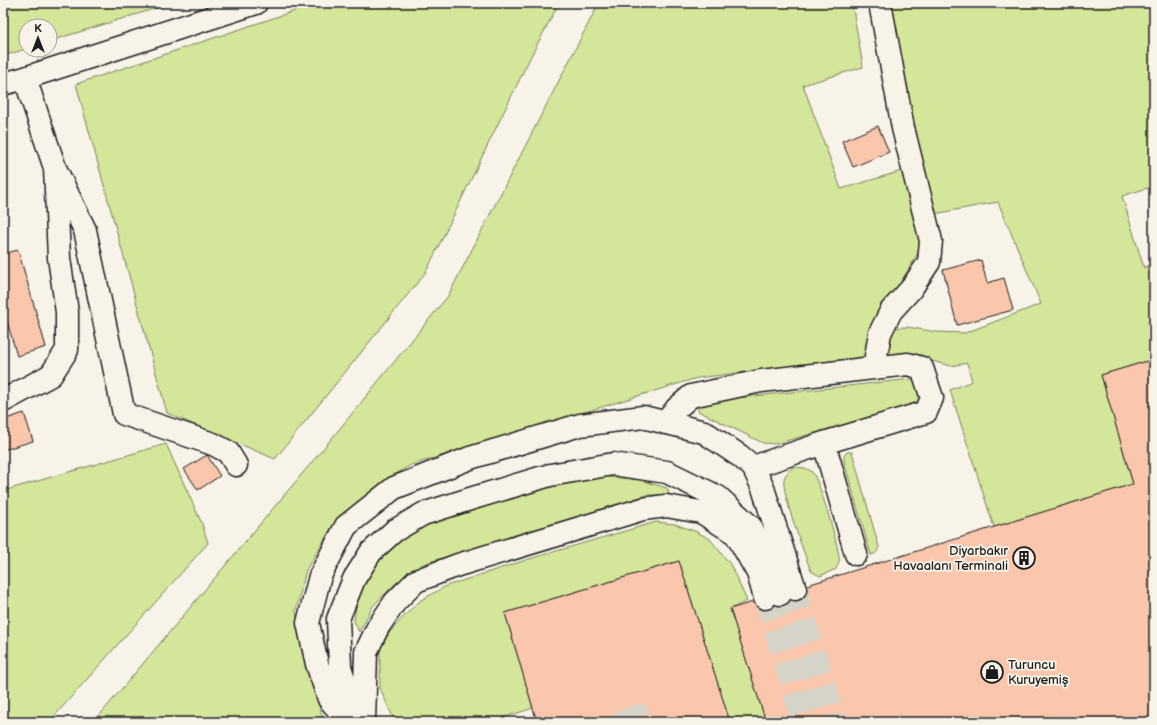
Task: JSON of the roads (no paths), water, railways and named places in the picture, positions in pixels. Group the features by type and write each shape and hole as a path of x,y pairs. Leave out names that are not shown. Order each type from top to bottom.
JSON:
{"main road":[{"path":"3,84 256,3"},
{"path":"874,368 880,333 891,311 911,289 929,262 931,241 903,128 880,3"},
{"path":"25,78 56,168 85,230 124,414 213,444 228,452 236,465"},
{"path":"3,401 51,375 67,350 67,312 58,258 56,168"},
{"path":"665,423 677,408 691,396 761,381 908,364 922,368 932,398 926,412 824,443 753,467"},
{"path":"349,722 329,699 317,664 308,623 320,576 346,526 394,488 470,458 580,425 643,417 704,432 740,456 753,467 763,488 780,594"},
{"path":"824,443 856,554"},
{"path":"358,722 340,667 338,619 354,579 371,552 394,531 422,514 470,499 550,475 613,464 667,472 718,497 751,527 767,557 780,594"},
{"path":"364,722 366,652 378,627 395,602 416,581 458,565 643,509 666,506 701,512 736,534 758,573 780,594"}],"tunnel":[{"path":"795,589 836,722"},
{"path":"780,594 819,722"},
{"path":"765,598 803,722"},
{"path":"619,722 639,715 641,722"}],"place":[{"name":"Diyarbakır Havaalanı Terminali","path":"1024,558"},
{"name":"Turuncu Kuruyemiş","path":"992,672"}]}
